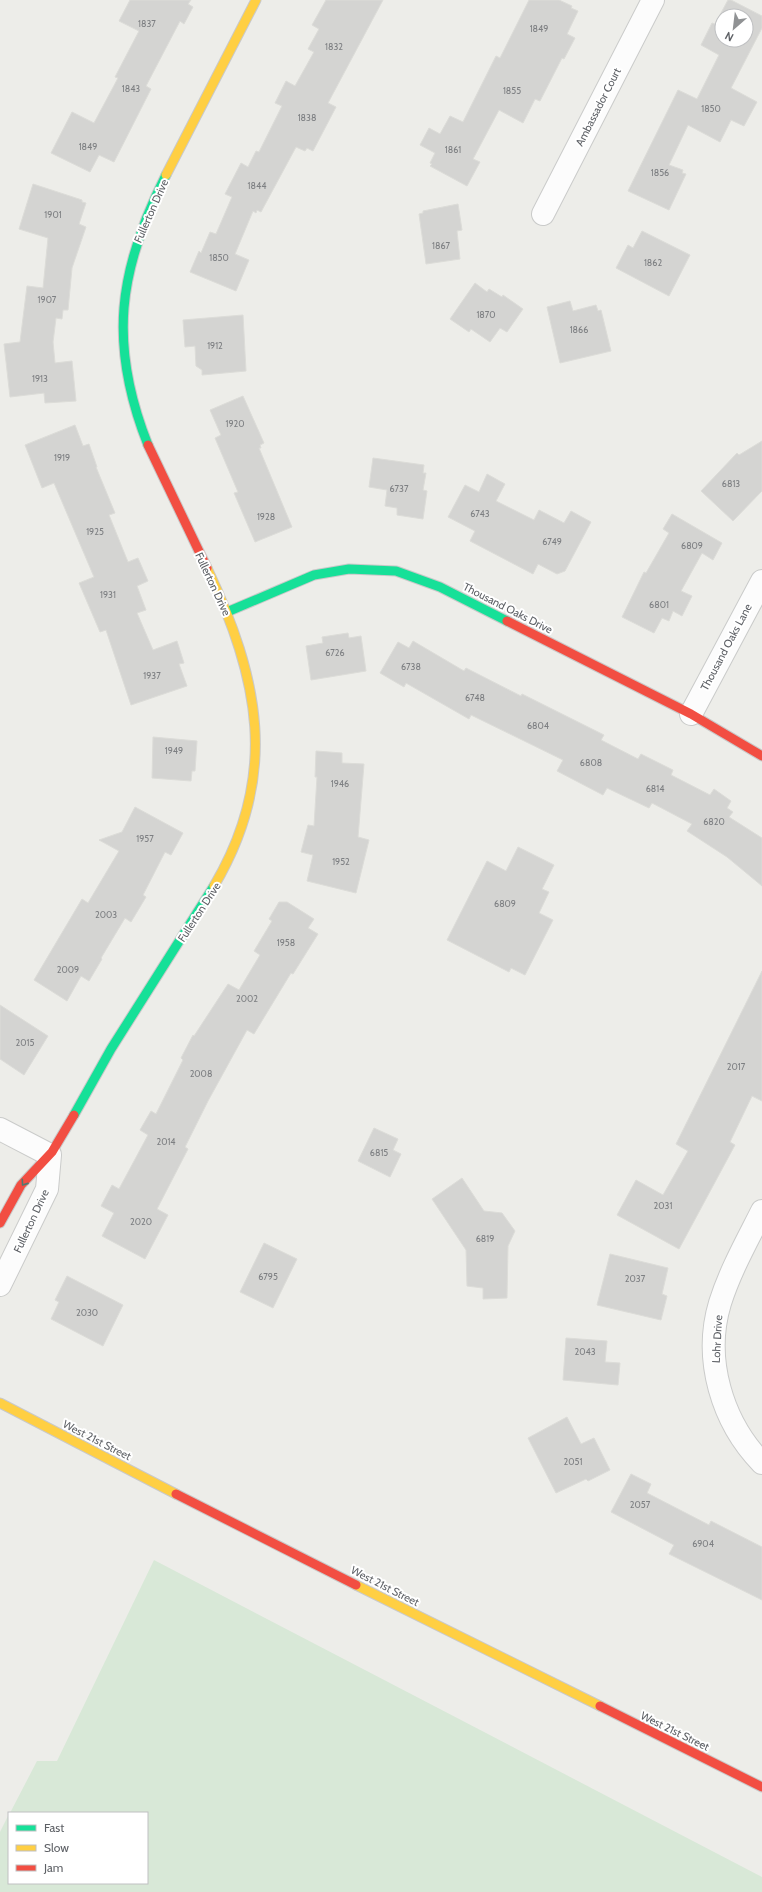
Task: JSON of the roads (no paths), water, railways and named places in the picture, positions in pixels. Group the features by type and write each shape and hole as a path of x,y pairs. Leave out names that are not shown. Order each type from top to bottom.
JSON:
{"street":[{"name":"Fullerton Drive","path":"0,1223 24,1180 50,1155 116,1040 215,887 232,856 244,824 256,768 255,710 247,666 227,612 140,426 128,381 124,359 123,312 133,254 149,209 256,0"},
{"name":"Ambassador Court","path":"543,214 653,0"},
{"name":"Thousand Oaks Drive","path":"227,612 314,576 349,569 396,571 440,587 691,714 762,756"},
{"name":"Thousand Oaks Lane","path":"691,714 762,581"},
{"path":"0,1129 50,1155"},
{"name":"Fullerton Drive","path":"0,1285 47,1189 50,1155"},
{"name":"Lohr Drive","path":"762,1212 727,1281 719,1304 714,1358 719,1388 727,1412 738,1433 762,1463"},
{"name":"West 21st Street","path":"0,1403 193,1503 762,1787"}]}
